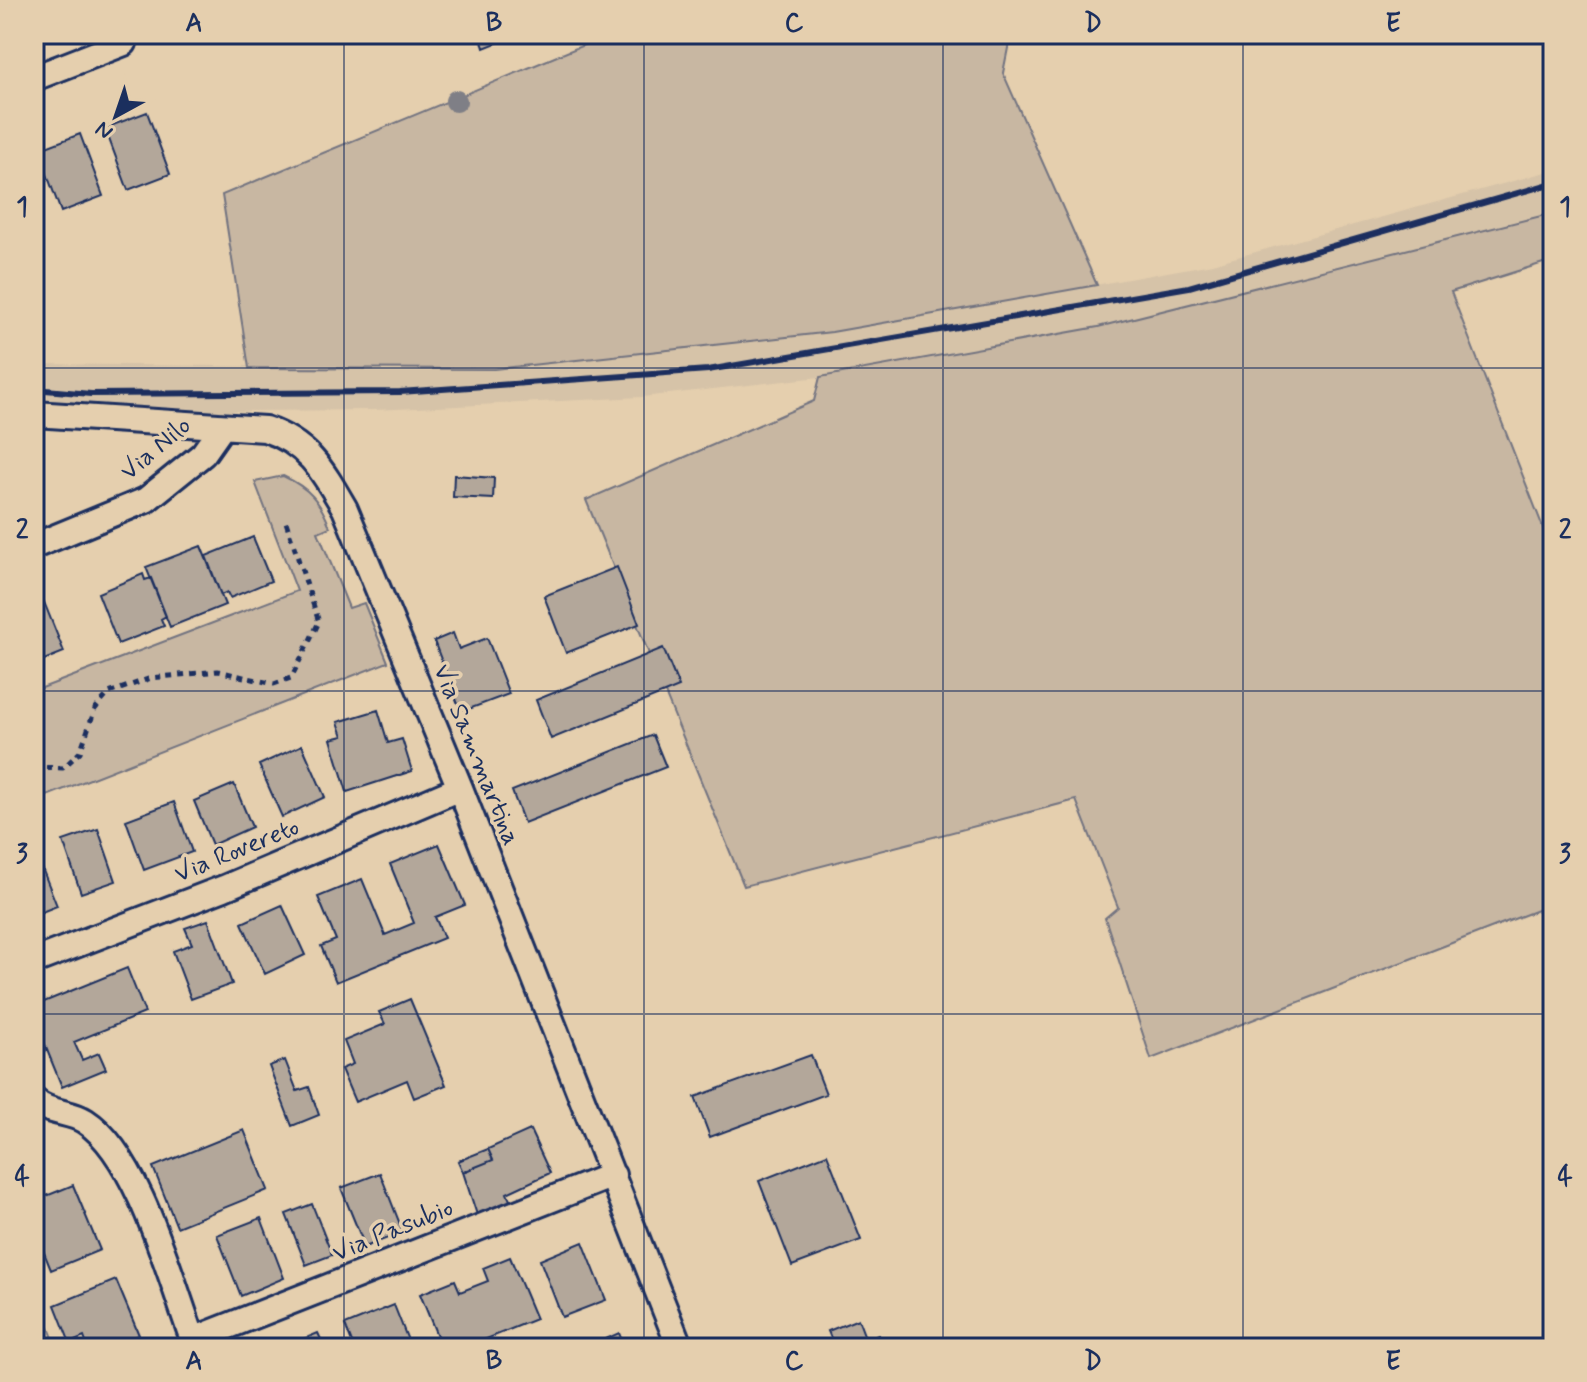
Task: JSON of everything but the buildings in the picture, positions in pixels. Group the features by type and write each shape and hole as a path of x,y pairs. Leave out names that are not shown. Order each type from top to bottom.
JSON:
{"street":[{"path":"34,78 124,43"},
{"name":"Via Sammartina","path":"34,414 265,429 289,437 320,467 345,509 460,788 680,1348"},
{"name":"Via Nilo","path":"34,546 146,500 203,454 222,427"},
{"name":"Via Rovereto","path":"34,961 224,888 460,788"},
{"path":"34,1100 41,1106 85,1121 126,1165 195,1344"},
{"name":"Via Pasubio","path":"195,1344 613,1175"}],"path":[{"path":"34,767 63,768 80,752 95,709 109,693 151,678 218,671 274,684 291,678 319,622 317,607 286,522"}],"shaded area":[{"path":"610,34 1028,34 1009,43 1003,73 1097,285 832,332 494,369 249,368 222,195"},
{"path":"1553,170 1553,213 1472,236 1098,327 820,377 642,397 375,410 111,412 34,406 34,364 494,369 832,332 1212,264"},
{"path":"1553,213 1553,260 1451,292 1553,553 1553,904 1151,1059 1105,918 1118,907 1076,800 744,886 586,500 814,401 820,377 1098,327"},
{"path":"283,476 307,491 322,510 330,527 318,532 349,608 364,603 388,662 34,801 34,691 297,591 255,482"},
{"path":"34,1290 57,1348 34,1348"}],"railway":[{"path":"34,389 91,394 400,392 708,370 1189,287 1553,183"}]}
